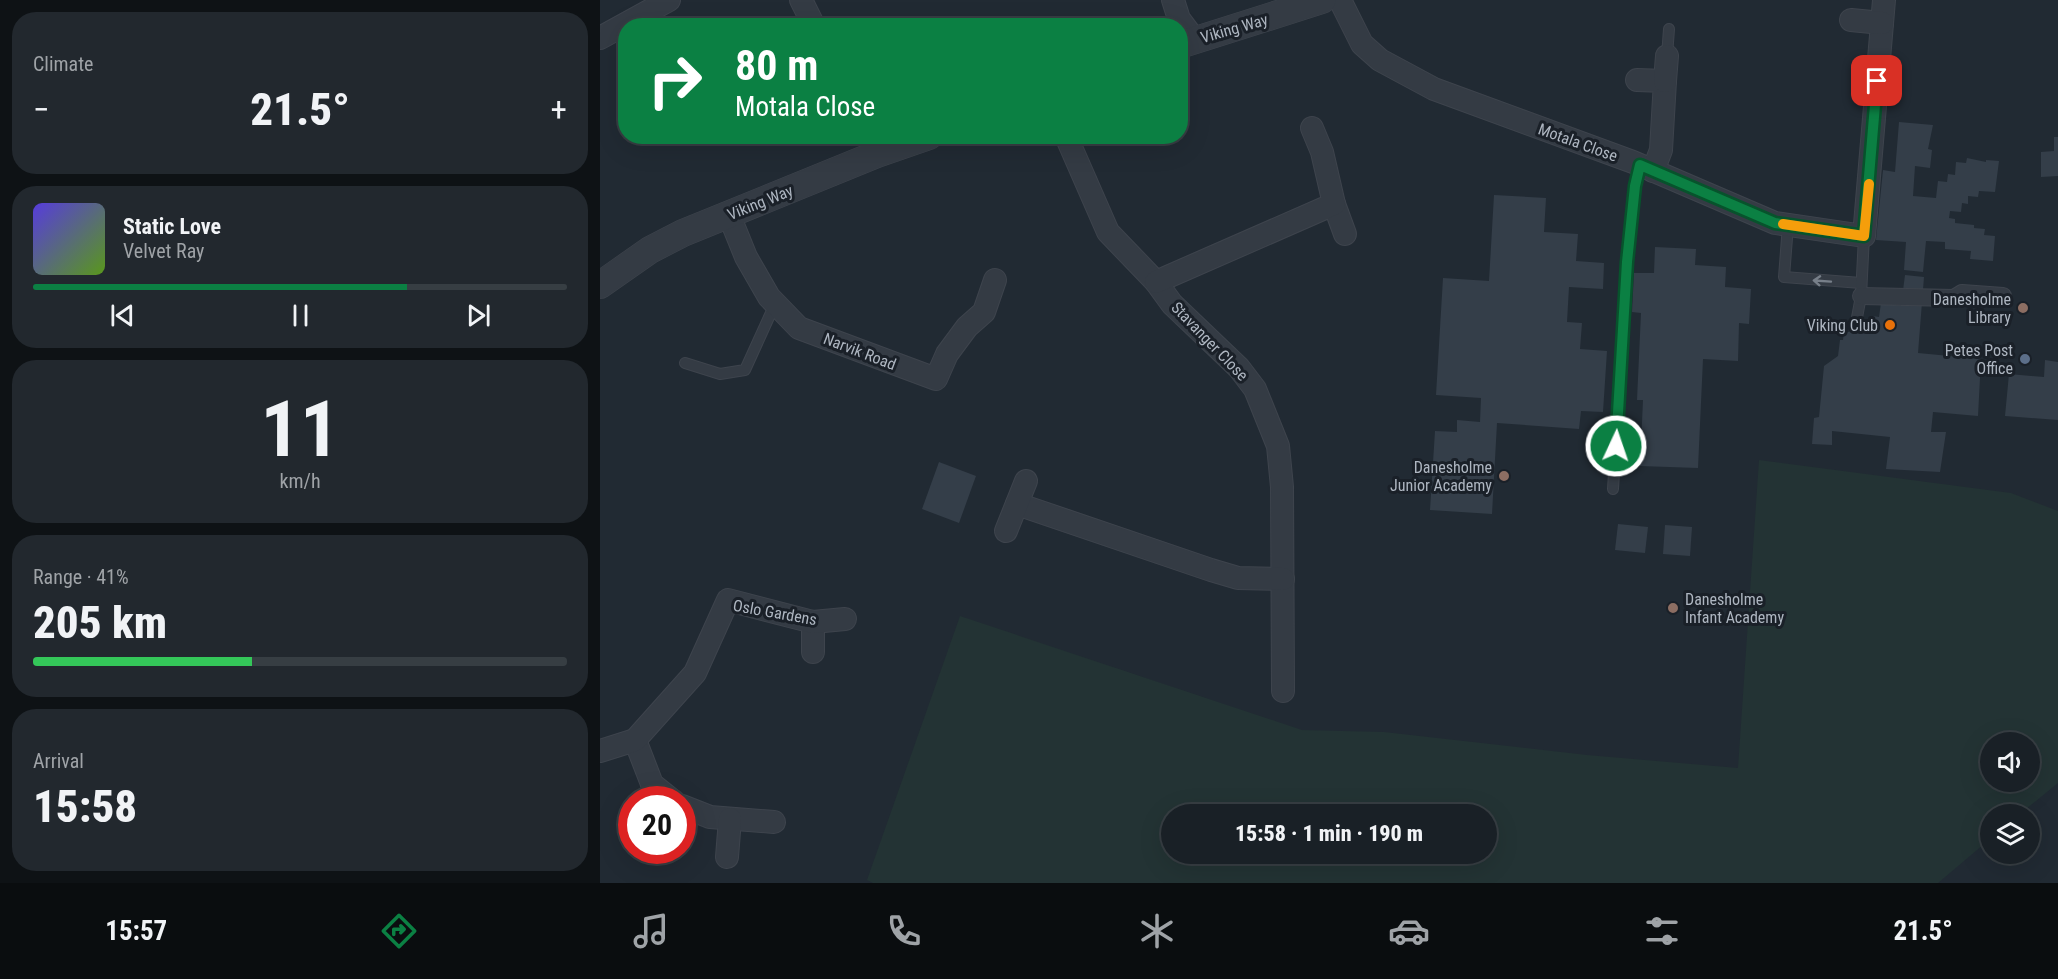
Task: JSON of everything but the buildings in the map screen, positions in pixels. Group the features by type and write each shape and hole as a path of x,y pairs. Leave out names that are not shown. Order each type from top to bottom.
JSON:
{"street":[{"path":"636,18 669,0"},
{"path":"801,0 810,18"},
{"path":"1173,0 1179,18"},
{"name":"Viking Way","path":"1188,42 1322,0"},
{"name":"Motala Close","path":"1340,0 1362,44 1380,60 1434,89 1647,168 1775,223 1864,236"},
{"path":"1864,236 1884,0"},
{"path":"1851,20 1882,23"},
{"path":"600,38 618,28"},
{"path":"1647,168 1661,150 1667,56"},
{"path":"1637,80 1665,81"},
{"path":"1312,128 1322,152 1334,204 1345,234"},
{"name":"Stavanger Close","path":"1070,144 1108,232 1156,282 1172,304 1239,368 1255,389 1278,446 1282,487 1284,691"},
{"name":"Viking Way","path":"600,285 650,250 683,233 729,215 873,145"},
{"name":"Stavanger Close","path":"1156,282 1334,204"},
{"name":"Narvik Road","path":"729,215 746,257 776,304 799,328 936,380 947,354 967,327 984,312 995,280"},
{"path":"1861,289 1954,298 1962,293 2003,296"},
{"path":"1006,531 1026,481"},
{"path":"1017,504 1238,578 1283,579"},
{"name":"Oslo Gardens","path":"635,740 695,672 728,600 813,622 845,619"},
{"path":"813,622 813,652"},
{"path":"600,751 635,740 654,786"},
{"path":"696,812 710,817 774,822"},
{"path":"727,857 730,819"}],"lane":[{"path":"1667,56 1669,29"},
{"path":"1613,489 1627,262 1635,186 1647,168"},
{"path":"1788,225 1784,277 1861,289"},
{"path":"1856,323 1861,289 1864,236"},
{"path":"685,363 720,374 745,370 776,304"}],"shaded area":[{"path":"1759,460 2011,493 2058,511 2058,783 2032,804 1980,804 1980,847 1938,883 873,883 867,880 960,616 1302,730 1384,732 1587,755 1738,768"}],"slow traffic":[{"path":"1783,224 1864,236 1869,184"}],"place":[{"name":"Danesholme Library","path":"2023,308"},
{"name":"Viking Club","path":"1890,325"},
{"name":"Petes Post Office","path":"2025,359"},
{"name":"Danesholme Junior Academy","path":"1504,476"},
{"name":"Danesholme Infant Academy","path":"1673,608"}],"route":[{"path":"1616,446 1627,262 1635,186 1640,165 1775,223 1864,236 1877,81"}]}
